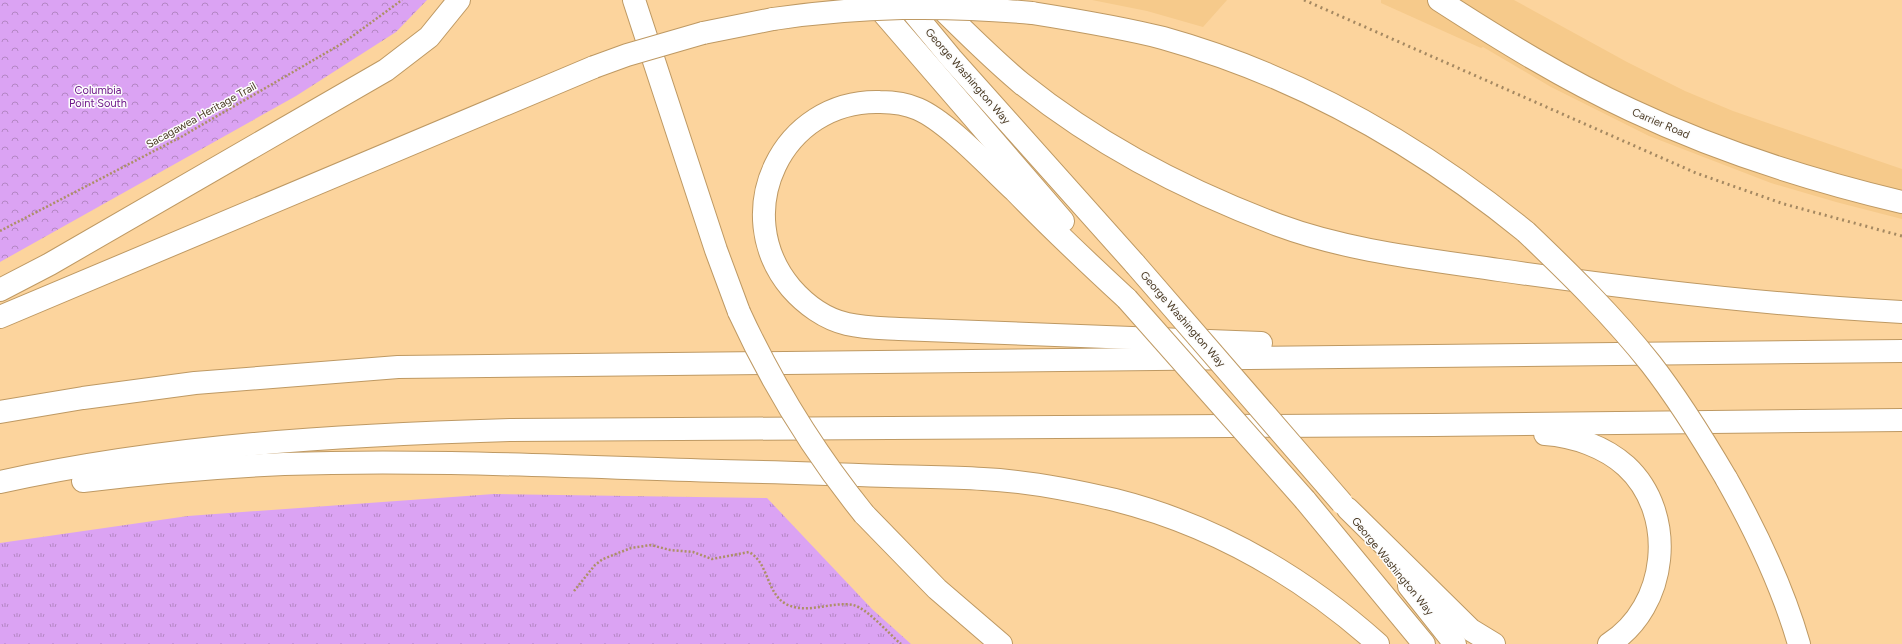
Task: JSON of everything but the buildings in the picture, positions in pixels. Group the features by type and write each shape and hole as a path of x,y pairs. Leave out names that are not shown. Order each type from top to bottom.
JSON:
{"main road":[{"path":"0,290 50,264 386,70 428,37 459,0"},
{"path":"634,0 716,250 739,312 774,384 820,458 864,514 937,589 1001,644"},
{"name":"George Washington Way","path":"872,0 1062,220 1127,299 1305,500 1424,644"},
{"name":"George Washington Way","path":"903,0 951,58 1135,264 1345,506 1455,644"},
{"path":"933,0 982,48 1021,82 1069,118 1124,153 1220,201 1279,225 1318,238 1406,256 1580,281 1782,304 1902,312"},
{"name":"Carrier Road","path":"1440,0 1538,61 1630,110 1732,152 1803,176 1902,202"},
{"path":"0,317 594,67 663,44 703,33 773,19 855,9 920,6 975,8 1032,13 1104,25 1163,38 1232,60 1296,87 1369,123 1413,149 1457,178 1526,232 1569,272 1604,308 1651,364 1689,417 1755,529 1776,576 1799,644"},
{"path":"1127,299 942,123 918,108 894,102 865,101 844,105 805,126 790,141 769,176 765,198 764,223 766,242 773,261 783,278 798,296 815,310 845,323 868,327 899,329 1318,345 1425,355"},
{"path":"0,412 83,398 195,382 398,367 1902,351"},
{"path":"0,482 49,471 158,455 287,441 389,433 510,430 1432,426 1902,420"},
{"path":"1432,426 1550,434 1581,441 1604,451 1627,466 1639,481 1651,501 1657,521 1660,542 1659,564 1656,581 1649,599 1640,614 1630,627 1609,644"},
{"path":"0,491 134,475 200,469 330,464 494,464 986,479 1035,485 1117,501 1197,528 1244,549 1274,566 1314,592 1378,644"},
{"path":"1345,506 1471,630 1494,644"}],"path":[{"name":"Sacagawea Heritage Trail","path":"0,231 181,137 343,43 402,0"},
{"path":"574,590 588,572 604,559 638,546 651,544 670,550 693,552 712,559 749,552 760,563 772,589 782,601 792,607 803,608 841,605 858,607 901,644"}],"shaded area":[{"path":"1092,0 1227,0 1203,27 1147,11"},
{"path":"1381,0 1514,0 1627,62 1685,91 1733,111 1902,169 1902,219 1771,183 1649,136 1551,87 1483,47 1481,48 1381,3"}],"green space":[{"name":"Columbia Point South","path":"0,0 427,0 396,32 296,96 0,262"},
{"path":"494,494 767,498 872,609 911,644 0,644 0,543 188,516"}],"railway":[{"path":"1304,0 1696,173 1784,204 1902,236"}]}
